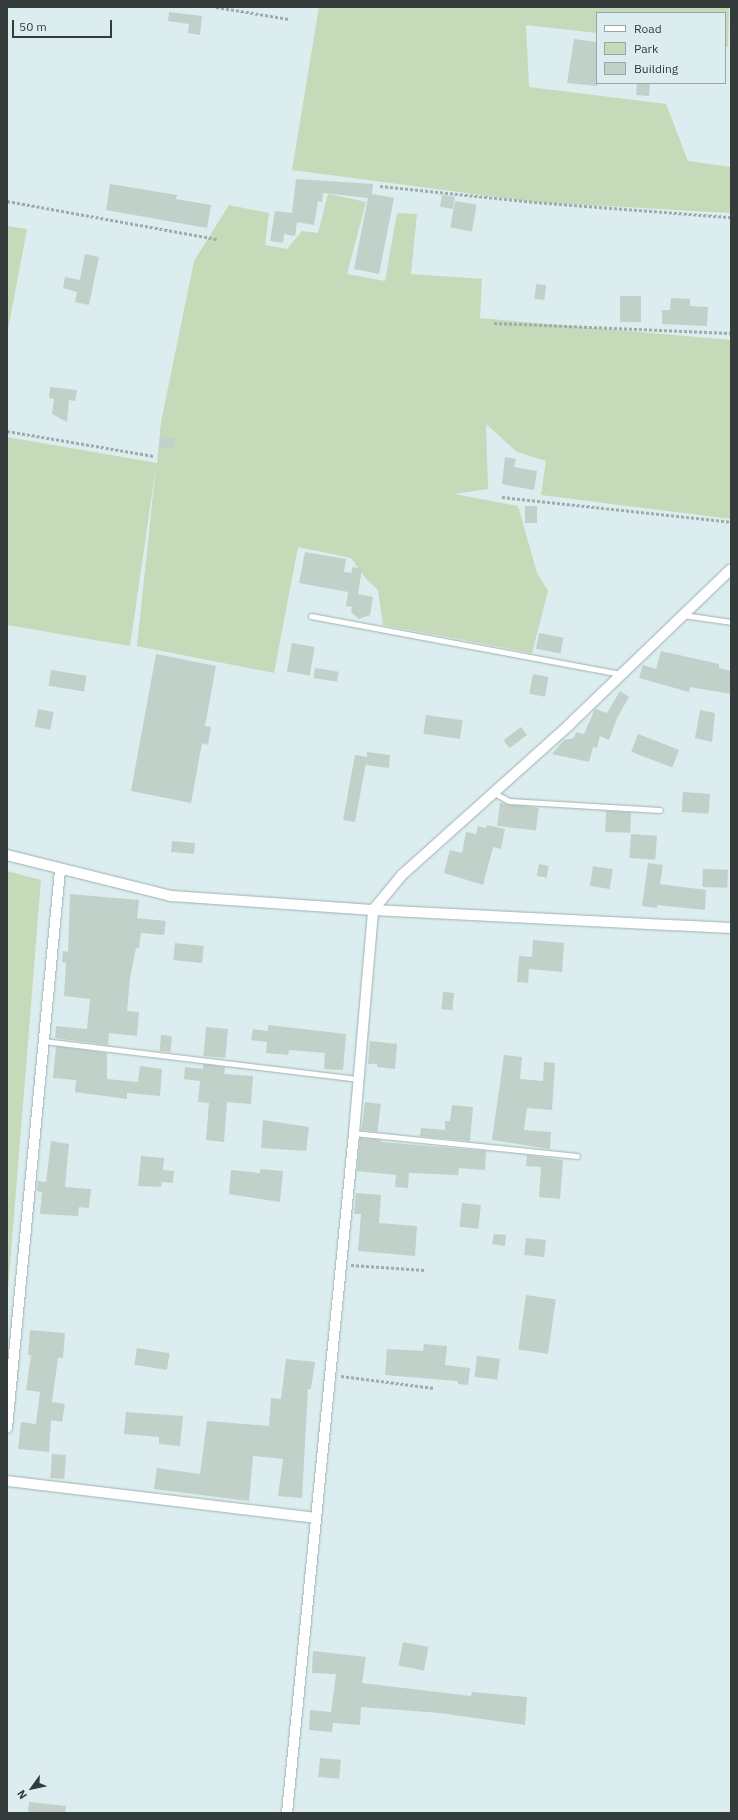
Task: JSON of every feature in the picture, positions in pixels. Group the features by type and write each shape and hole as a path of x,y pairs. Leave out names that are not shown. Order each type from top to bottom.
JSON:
{"street":[{"path":"287,1813 354,1133 373,910 402,875 621,674 682,614 731,569"},
{"path":"7,855 60,870 172,896 373,910 731,928"},
{"path":"7,1428 60,870"},
{"path":"7,1481 316,1518"}],"lane":[{"path":"682,614 731,622"},
{"path":"311,616 621,674"},
{"path":"494,792 509,801 660,810"},
{"path":"44,1041 359,1079"},
{"path":"354,1133 577,1156"}],"path":[{"path":"216,7 289,19"},
{"path":"380,186 542,202 731,217"},
{"path":"7,201 217,239"},
{"path":"494,323 731,333"},
{"path":"7,431 154,456"},
{"path":"502,497 731,522"},
{"path":"341,1265 425,1270"},
{"path":"330,1375 434,1388"}],"green space":[{"path":"319,7 729,7 728,47 726,47 726,12 596,12 596,33 526,25 529,87 666,104 688,161 731,167 731,213 534,202 292,170"},
{"path":"328,194 366,202 347,274 385,281 397,213 417,214 411,274 482,279 480,318 731,340 731,519 541,495 546,461 517,452 486,424 488,489 454,494 518,506 537,573 548,591 532,653 383,625 378,590 367,580 351,558 298,547 274,673 137,646 156,466 130,646 7,625 7,437 157,463 161,422 194,261 229,205 269,213 265,245 287,249 302,231 318,233"},
{"path":"7,226 27,229 7,335"},
{"path":"7,871 41,880 7,1302"}],"building":[{"path":"169,12 202,16 200,35 188,33 189,24 168,21"},
{"path":"574,39 596,42 597,86 567,83"},
{"path":"637,84 650,84 649,96 636,95"},
{"path":"296,179 373,184 372,194 394,198 379,274 354,269 368,198 323,193 322,202 318,201 314,225 297,222 295,236 284,234 283,243 270,241 275,211 292,213"},
{"path":"110,184 177,195 176,199 211,205 207,228 106,210"},
{"path":"442,195 455,197 453,209 440,207"},
{"path":"455,201 477,205 472,231 450,228"},
{"path":"85,254 99,257 89,305 75,302 77,292 63,288 65,277 80,280"},
{"path":"536,284 546,285 544,300 534,299"},
{"path":"620,296 641,296 641,322 620,322"},
{"path":"671,298 690,299 690,306 708,307 707,326 662,324 662,310 670,310"},
{"path":"50,387 77,390 75,401 69,400 67,422 52,414 54,399 49,398"},
{"path":"161,436 175,438 173,449 159,447"},
{"path":"505,457 516,459 514,467 537,471 534,490 502,484"},
{"path":"525,506 537,506 537,523 525,523"},
{"path":"305,552 346,559 344,572 351,573 353,567 362,569 358,594 373,597 370,615 359,619 351,612 352,607 346,606 348,592 299,583"},
{"path":"539,633 564,638 560,653 536,649"},
{"path":"292,643 315,647 310,676 287,672"},
{"path":"661,651 719,664 719,668 731,671 731,694 690,687 689,692 639,678 643,665 656,669"},
{"path":"156,654 216,666 205,726 211,727 208,745 202,743 191,803 131,791"},
{"path":"315,668 339,672 337,682 313,678"},
{"path":"51,670 87,676 84,691 48,686"},
{"path":"533,674 549,677 545,697 529,694"},
{"path":"620,691 629,697 617,718 609,740 600,736 597,748 593,747 589,762 552,754 564,740 574,738 576,732 584,734 595,709 607,713"},
{"path":"38,709 54,712 50,730 35,727"},
{"path":"700,710 715,713 712,742 695,738"},
{"path":"426,715 463,720 460,739 423,734"},
{"path":"521,727 527,735 509,748 503,740"},
{"path":"638,734 679,750 672,768 631,752"},
{"path":"367,752 390,755 389,768 366,765 367,758 355,822 343,820 355,755 367,757"},
{"path":"683,792 710,794 709,814 682,812"},
{"path":"500,803 539,808 536,831 497,826"},
{"path":"606,811 631,812 630,833 605,832"},
{"path":"487,825 505,829 501,849 493,847 483,885 444,873 450,850 462,853 466,832 476,834 478,826 486,828"},
{"path":"631,834 657,836 655,860 629,858"},
{"path":"172,841 195,843 194,854 171,852"},
{"path":"648,863 663,865 660,884 706,890 705,910 657,905 657,908 642,906"},
{"path":"539,864 549,866 547,878 537,876"},
{"path":"593,866 613,869 610,889 590,886"},
{"path":"703,869 728,870 727,888 702,887"},
{"path":"70,894 139,900 137,918 166,921 164,935 141,933 139,948 136,948 130,978 127,1011 139,1012 137,1036 109,1033 108,1045 55,1038 56,1026 87,1029 90,999 64,996 66,963 62,962 63,951 68,952"},
{"path":"533,940 564,943 562,972 529,969 528,983 517,982 519,956 532,957"},
{"path":"175,943 204,946 202,963 173,960"},
{"path":"443,992 454,993 452,1010 442,1009"},
{"path":"268,1025 346,1034 343,1070 324,1069 325,1053 289,1050 288,1055 266,1053 267,1042 251,1040 253,1029 268,1031"},
{"path":"206,1027 228,1029 225,1058 203,1056"},
{"path":"161,1035 172,1036 171,1052 160,1051"},
{"path":"370,1041 397,1044 395,1069 377,1067 377,1064 368,1064"},
{"path":"56,1046 107,1053 107,1079 138,1082 140,1066 162,1069 160,1096 127,1093 127,1099 75,1092 76,1080 53,1078"},
{"path":"504,1055 522,1057 520,1079 543,1081 544,1062 555,1063 552,1110 527,1108 524,1130 551,1132 550,1149 492,1140"},
{"path":"203,1064 225,1067 224,1074 253,1076 251,1104 227,1102 224,1142 206,1140 209,1103 198,1102 200,1081 184,1079 185,1067 203,1069"},
{"path":"365,1102 381,1104 377,1132 362,1130"},
{"path":"452,1105 473,1107 470,1141 420,1136 421,1128 445,1130 445,1121 450,1121"},
{"path":"263,1120 309,1127 306,1151 261,1148"},
{"path":"360,1138 381,1140 381,1142 486,1151 485,1170 459,1168 458,1175 409,1173 408,1188 395,1187 396,1175 357,1171"},
{"path":"51,1141 69,1144 65,1187 91,1189 89,1208 79,1207 78,1216 40,1214 42,1192 37,1191 38,1181 46,1182"},
{"path":"527,1155 563,1160 560,1199 539,1197 541,1167 526,1166"},
{"path":"141,1156 164,1158 163,1170 174,1171 173,1183 162,1182 161,1187 138,1186"},
{"path":"260,1169 283,1171 280,1202 229,1194 231,1170 260,1173"},
{"path":"356,1193 381,1195 379,1223 417,1226 415,1256 358,1251 361,1214 354,1214"},
{"path":"462,1203 481,1205 478,1229 459,1227"},
{"path":"494,1234 506,1235 505,1246 492,1244"},
{"path":"526,1238 546,1240 544,1257 524,1255"},
{"path":"526,1295 556,1299 548,1354 518,1349"},
{"path":"30,1330 65,1333 63,1358 58,1358 52,1402 65,1404 62,1422 51,1420 49,1452 18,1449 21,1422 36,1424 40,1392 26,1390 31,1355 28,1355"},
{"path":"424,1344 447,1346 445,1365 470,1368 468,1385 458,1384 458,1381 385,1375 387,1349 423,1351"},
{"path":"137,1348 170,1353 167,1370 134,1365"},
{"path":"477,1356 500,1359 497,1380 474,1377"},
{"path":"286,1359 315,1362 311,1389 308,1389 302,1498 278,1496 283,1459 253,1456 249,1501 154,1489 157,1468 200,1474 207,1421 269,1426 271,1398 281,1399"},
{"path":"126,1412 183,1416 180,1446 159,1444 159,1437 124,1434"},
{"path":"52,1454 66,1455 64,1479 50,1478"},
{"path":"403,1642 429,1647 424,1671 398,1666"},
{"path":"313,1651 366,1657 362,1683 471,1696 472,1692 527,1697 525,1725 440,1713 361,1707 360,1725 333,1723 332,1732 309,1730 310,1710 331,1712 336,1674 312,1673"},
{"path":"320,1758 341,1760 339,1779 318,1777"},
{"path":"29,1802 66,1806 65,1813 28,1813"}]}
